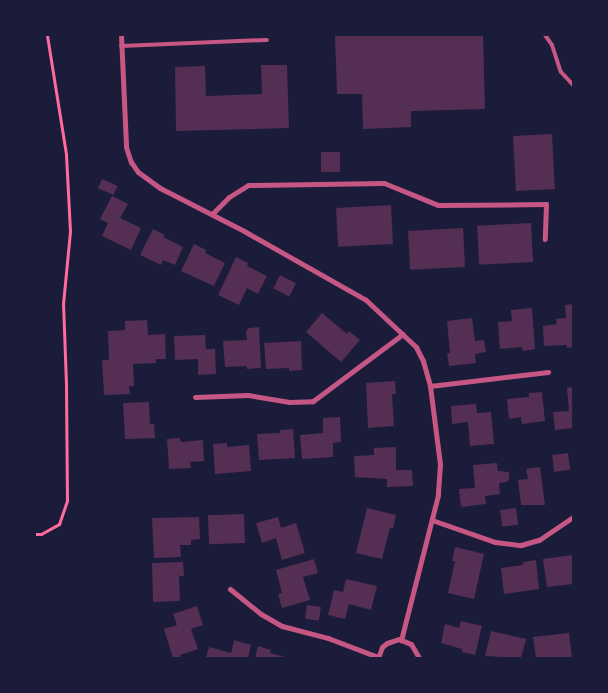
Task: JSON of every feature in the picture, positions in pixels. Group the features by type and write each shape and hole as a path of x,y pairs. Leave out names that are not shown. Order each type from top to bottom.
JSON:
{"street":[{"path":"121,35 126,147 131,162 138,172 160,188 212,214 366,300 416,347 423,361 430,386 440,464 438,495 401,640"},
{"path":"212,214 229,196 248,184 384,183 438,205 546,204 545,239"},
{"path":"195,397 248,395 289,402 313,401 403,334"},
{"path":"430,386 548,372"},
{"path":"432,520 495,542 521,545 539,540 573,517"},
{"path":"230,589 261,614 282,626 328,638 378,658 386,643 401,640 411,644 419,658"}],"lane":[{"path":"545,35 552,45 561,72 573,85"},
{"path":"121,46 267,40"}],"path":[{"path":"35,534 41,534 59,524 67,501 63,304 70,231 66,154 46,35"}],"building":[{"path":"335,35 483,35 485,109 411,111 411,127 363,129 362,94 337,94"},
{"path":"261,65 287,65 289,128 176,131 175,67 205,66 206,96 262,94"},
{"path":"552,134 555,189 516,191 513,136"},
{"path":"321,152 340,152 340,172 321,172"},
{"path":"102,179 118,186 113,195 98,188"},
{"path":"112,196 128,204 120,218 141,228 131,250 102,236 108,223 100,219"},
{"path":"391,205 393,244 338,247 336,208"},
{"path":"531,223 533,262 479,265 477,226"},
{"path":"463,228 465,267 410,270 408,231"},
{"path":"153,229 165,235 163,237 183,247 175,265 163,260 161,265 140,255"},
{"path":"194,244 206,250 205,253 225,263 214,286 181,271"},
{"path":"236,257 248,263 247,266 267,276 258,294 247,288 239,305 218,295"},
{"path":"280,275 296,283 289,297 273,288"},
{"path":"573,304 573,347 567,348 567,345 544,346 543,326 557,324 556,319 566,318 565,305"},
{"path":"532,308 535,349 523,351 522,347 500,349 498,322 512,321 511,310"},
{"path":"322,313 347,334 349,331 360,340 341,362 306,332"},
{"path":"472,318 475,341 484,340 486,352 475,354 476,363 449,366 447,353 450,353 447,321"},
{"path":"147,320 148,335 165,334 166,359 156,359 156,363 133,364 134,386 129,386 130,394 104,395 102,360 109,360 108,331 125,330 125,321"},
{"path":"259,327 261,368 247,369 247,366 225,367 223,341 247,340 246,331 249,328"},
{"path":"205,335 206,349 215,349 216,374 198,375 198,359 175,360 174,336"},
{"path":"301,341 302,370 289,371 289,368 266,369 264,343"},
{"path":"395,381 396,394 392,394 394,426 368,428 366,383"},
{"path":"573,387 573,428 555,430 553,412 569,411 567,388"},
{"path":"542,392 545,421 522,424 521,417 509,419 507,399 529,397 529,393"},
{"path":"149,402 150,424 154,424 155,438 125,439 123,403"},
{"path":"476,404 477,413 491,412 494,444 470,446 468,422 452,424 451,406"},
{"path":"340,417 341,442 333,443 333,457 302,459 300,435 323,433 323,418"},
{"path":"293,429 295,458 259,460 257,434 280,433 280,430"},
{"path":"180,438 181,442 203,440 204,461 190,462 191,468 169,469 167,439"},
{"path":"227,443 227,447 249,445 251,471 215,474 213,444"},
{"path":"396,447 396,470 412,470 413,486 387,487 387,479 355,477 354,456 374,455 374,448"},
{"path":"568,453 570,470 554,472 552,455"},
{"path":"497,463 498,471 509,472 507,482 499,483 500,494 485,496 486,504 461,507 459,489 475,488 473,465"},
{"path":"540,467 545,505 521,505 518,480 528,479 526,469"},
{"path":"367,508 396,515 393,528 390,528 382,559 356,553"},
{"path":"516,508 518,525 502,527 500,510"},
{"path":"244,514 245,543 209,544 208,515"},
{"path":"199,517 200,539 191,540 191,545 180,545 181,557 154,558 152,518"},
{"path":"278,517 281,528 296,523 305,553 282,560 276,538 262,543 256,523"},
{"path":"455,547 484,554 474,599 448,593 455,561 452,561"},
{"path":"573,555 573,584 547,587 543,559"},
{"path":"314,559 318,573 303,577 310,600 282,608 278,594 282,593 276,570"},
{"path":"536,560 539,589 504,594 501,568 523,565 523,562"},
{"path":"183,562 184,576 179,576 180,601 153,602 152,563"},
{"path":"346,579 377,586 371,610 349,604 345,619 328,615 334,590 343,592"},
{"path":"307,605 321,607 319,621 305,619"},
{"path":"197,606 203,625 191,629 198,649 180,655 181,658 173,658 164,629 177,625 173,614"},
{"path":"461,621 482,626 475,655 441,643 445,624 459,628"},
{"path":"491,631 526,639 521,658 485,656"},
{"path":"569,633 572,658 536,658 533,637"},
{"path":"234,640 251,645 248,658 206,658 209,647 231,653"},
{"path":"258,646 271,650 270,653 289,658 255,658"}]}
